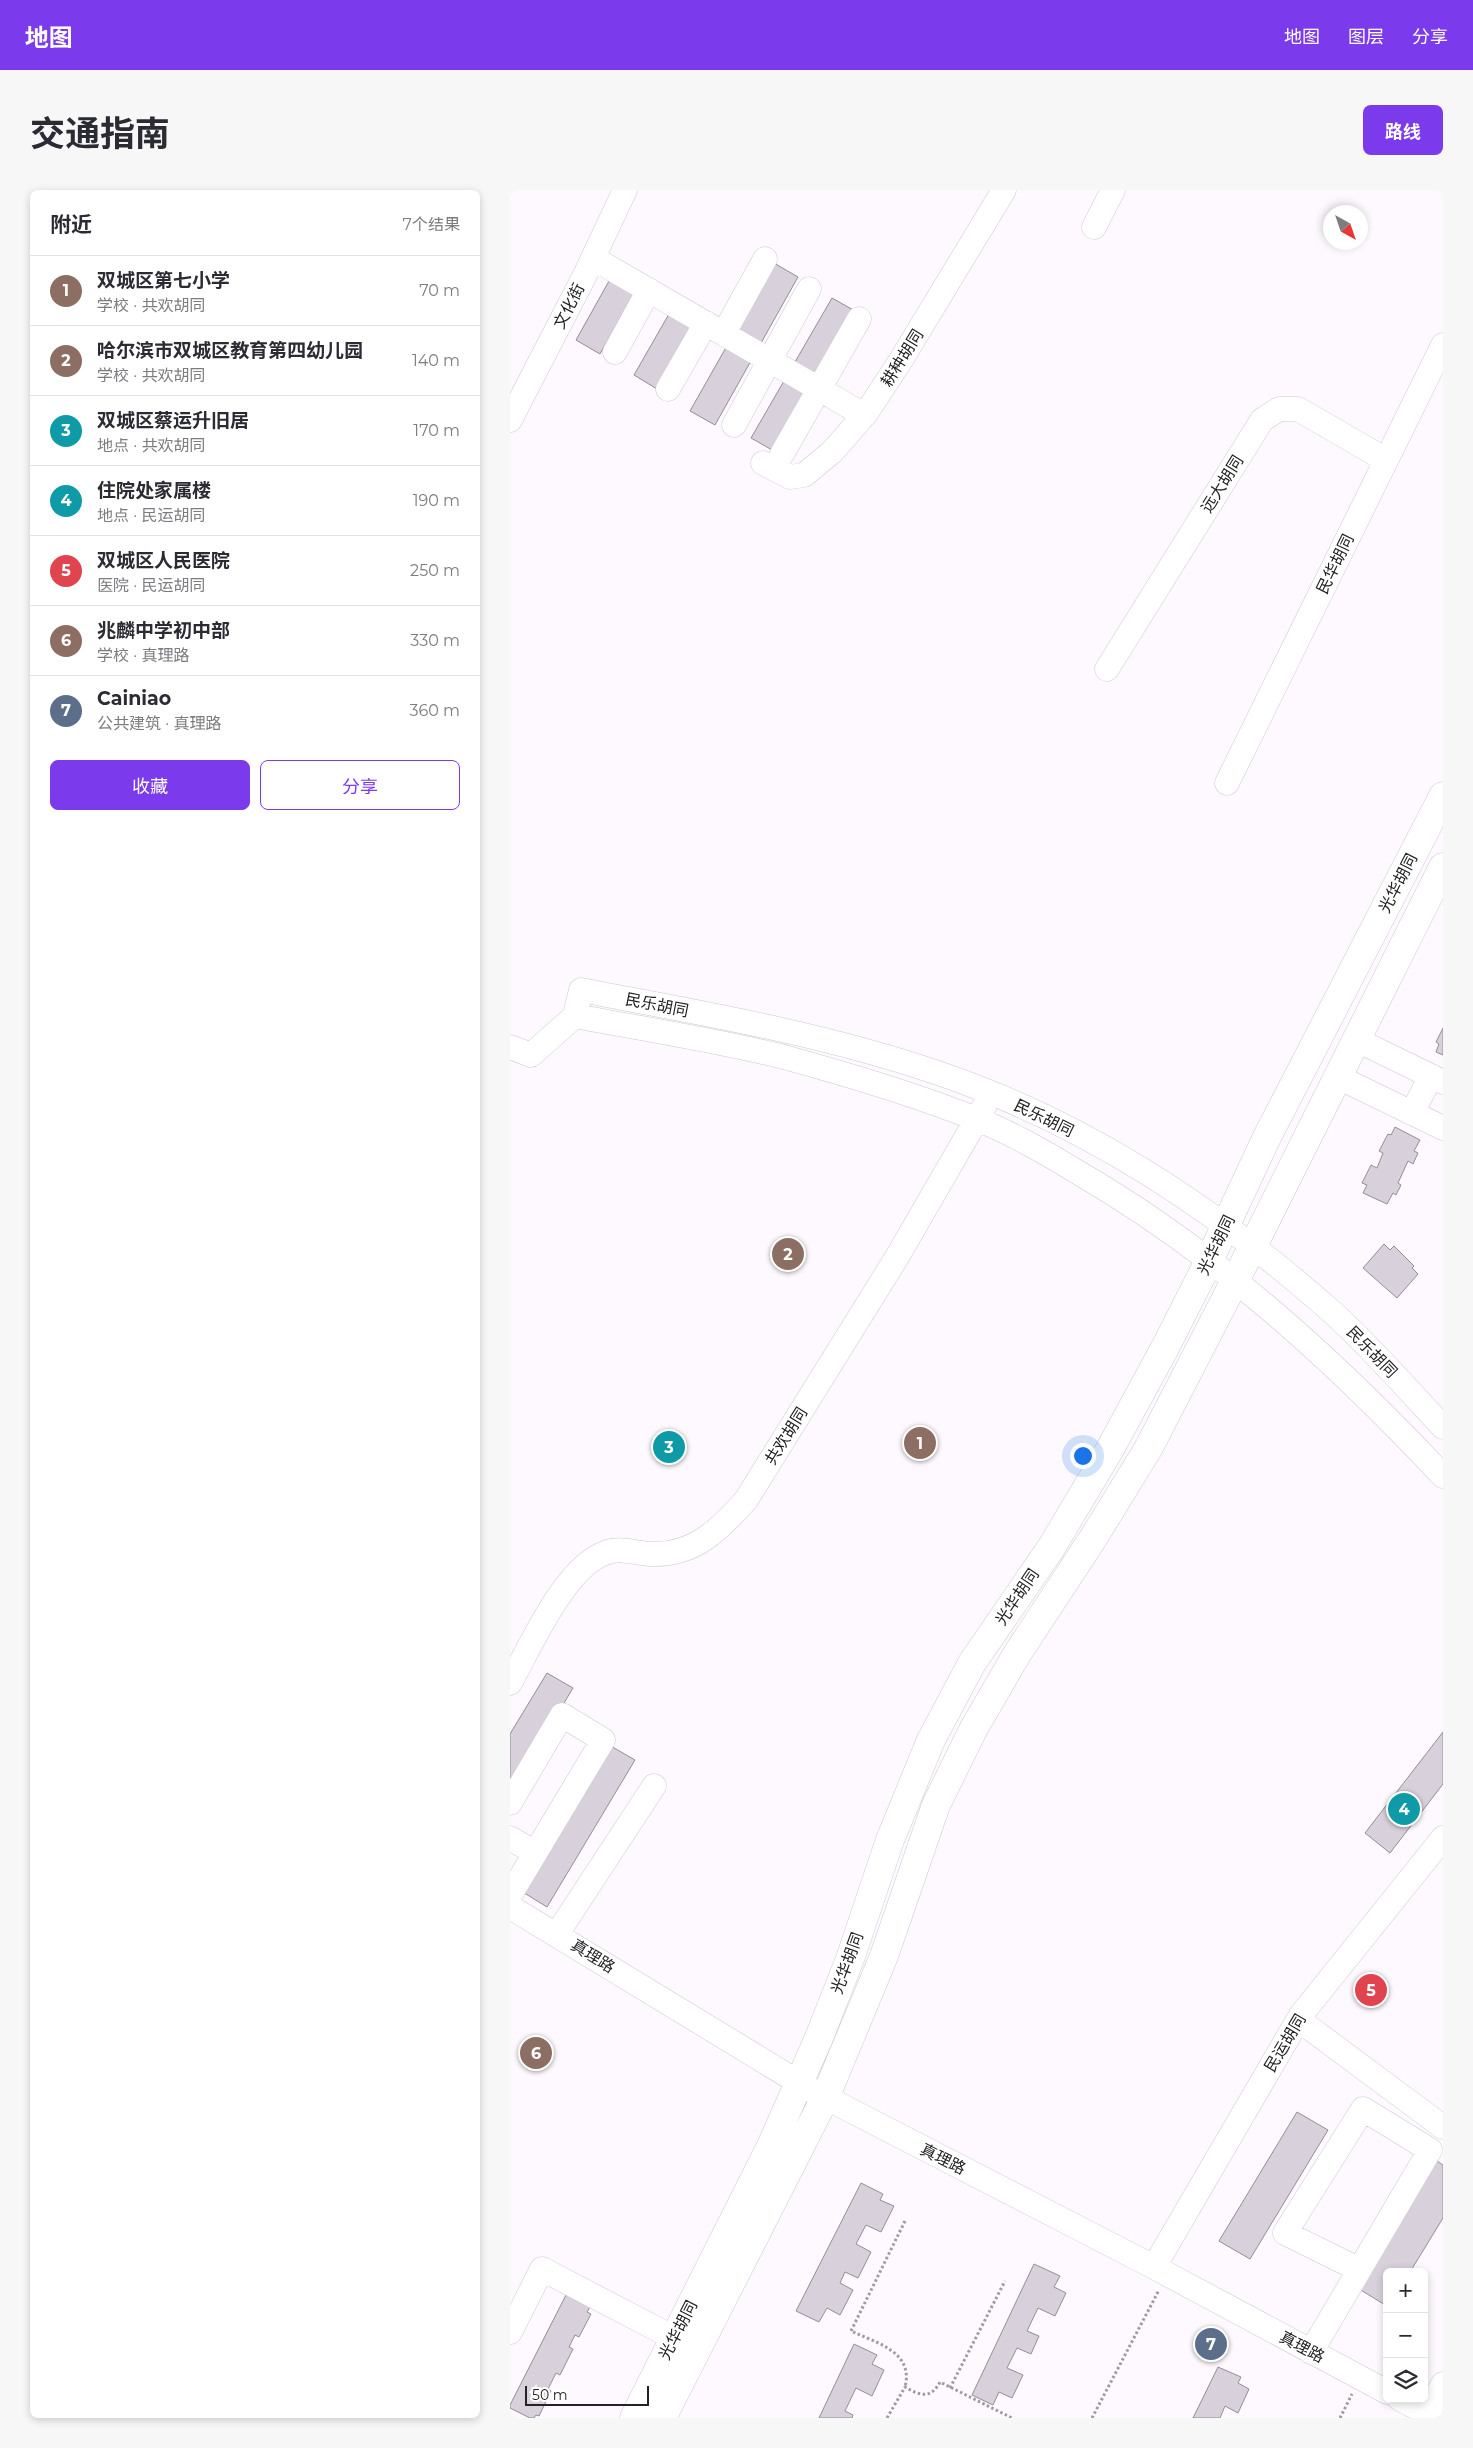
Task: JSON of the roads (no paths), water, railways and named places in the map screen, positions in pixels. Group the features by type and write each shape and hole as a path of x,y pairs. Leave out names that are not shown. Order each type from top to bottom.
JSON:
{"main road":[{"name":"光华胡同","path":"634,2418 771,2146 818,2040 846,1968 890,1840 931,1740 972,1663 1051,1548 1110,1448 1209,1261 1267,1137 1443,796"},
{"name":"光华胡同","path":"662,2418 826,2098 884,1956 936,1805 974,1728 1017,1654 1092,1540 1148,1450 1253,1246 1443,867"}],"street":[{"name":"文化街","path":"510,420 593,258 625,190"},
{"name":"耕种胡同","path":"819,389 772,459 790,477 804,475 832,452 864,415 902,360 1004,190"},
{"path":"1094,227 1112,190"},
{"path":"593,258 864,415"},
{"path":"668,389 766,259"},
{"path":"734,425 809,289"},
{"path":"615,352 649,290"},
{"path":"819,389 859,319"},
{"name":"民华胡同","path":"1227,783 1443,346"},
{"name":"远大胡同","path":"1107,668 1262,420 1279,409 1298,409 1386,460"},
{"name":"民乐胡同","path":"1443,1427 1333,1313 1253,1246 1126,1160 1048,1118 992,1093 902,1062 800,1033 581,990 575,1016 782,1057 867,1082 977,1119 1031,1145 1104,1187 1163,1226 1235,1280 1286,1321 1350,1381 1443,1476"},
{"path":"510,1047 531,1055 575,1016"},
{"path":"1357,1040 1437,1079 1412,1113"},
{"path":"1338,1077 1412,1113 1440,1120"},
{"name":"共欢胡同","path":"510,1683 560,1595 581,1567 605,1552 626,1550 651,1554 685,1550 718,1531 746,1500 897,1257 992,1093"},
{"path":"510,1803 562,1715 603,1740 510,1895"},
{"path":"557,1934 654,1786"},
{"path":"510,1838 535,1853"},
{"name":"民运胡同","path":"1160,2271 1298,2020 1443,1838"},
{"name":"真理路","path":"510,1907 826,2098 1160,2271 1383,2390"},
{"path":"1298,2020 1443,2127"},
{"path":"1311,2352 1358,2269 1430,2150 1363,2109 1285,2233 1358,2269"},
{"path":"513,2319 542,2269 674,2338"},
{"path":"1408,2403 1432,2416 1443,2384"}],"place":[{"name":"哈尔滨市双城区教育第四幼儿园","path":"788,1254"},
{"name":"双城区第七小学","path":"920,1443"},
{"name":"双城区蔡运升旧居","path":"669,1447"},
{"name":"住院处家属楼","path":"1404,1809"},
{"name":"双城区人民医院","path":"1371,1990"},
{"name":"兆麟中学初中部","path":"536,2053"},
{"name":"Cainiao","path":"1211,2344"}]}
